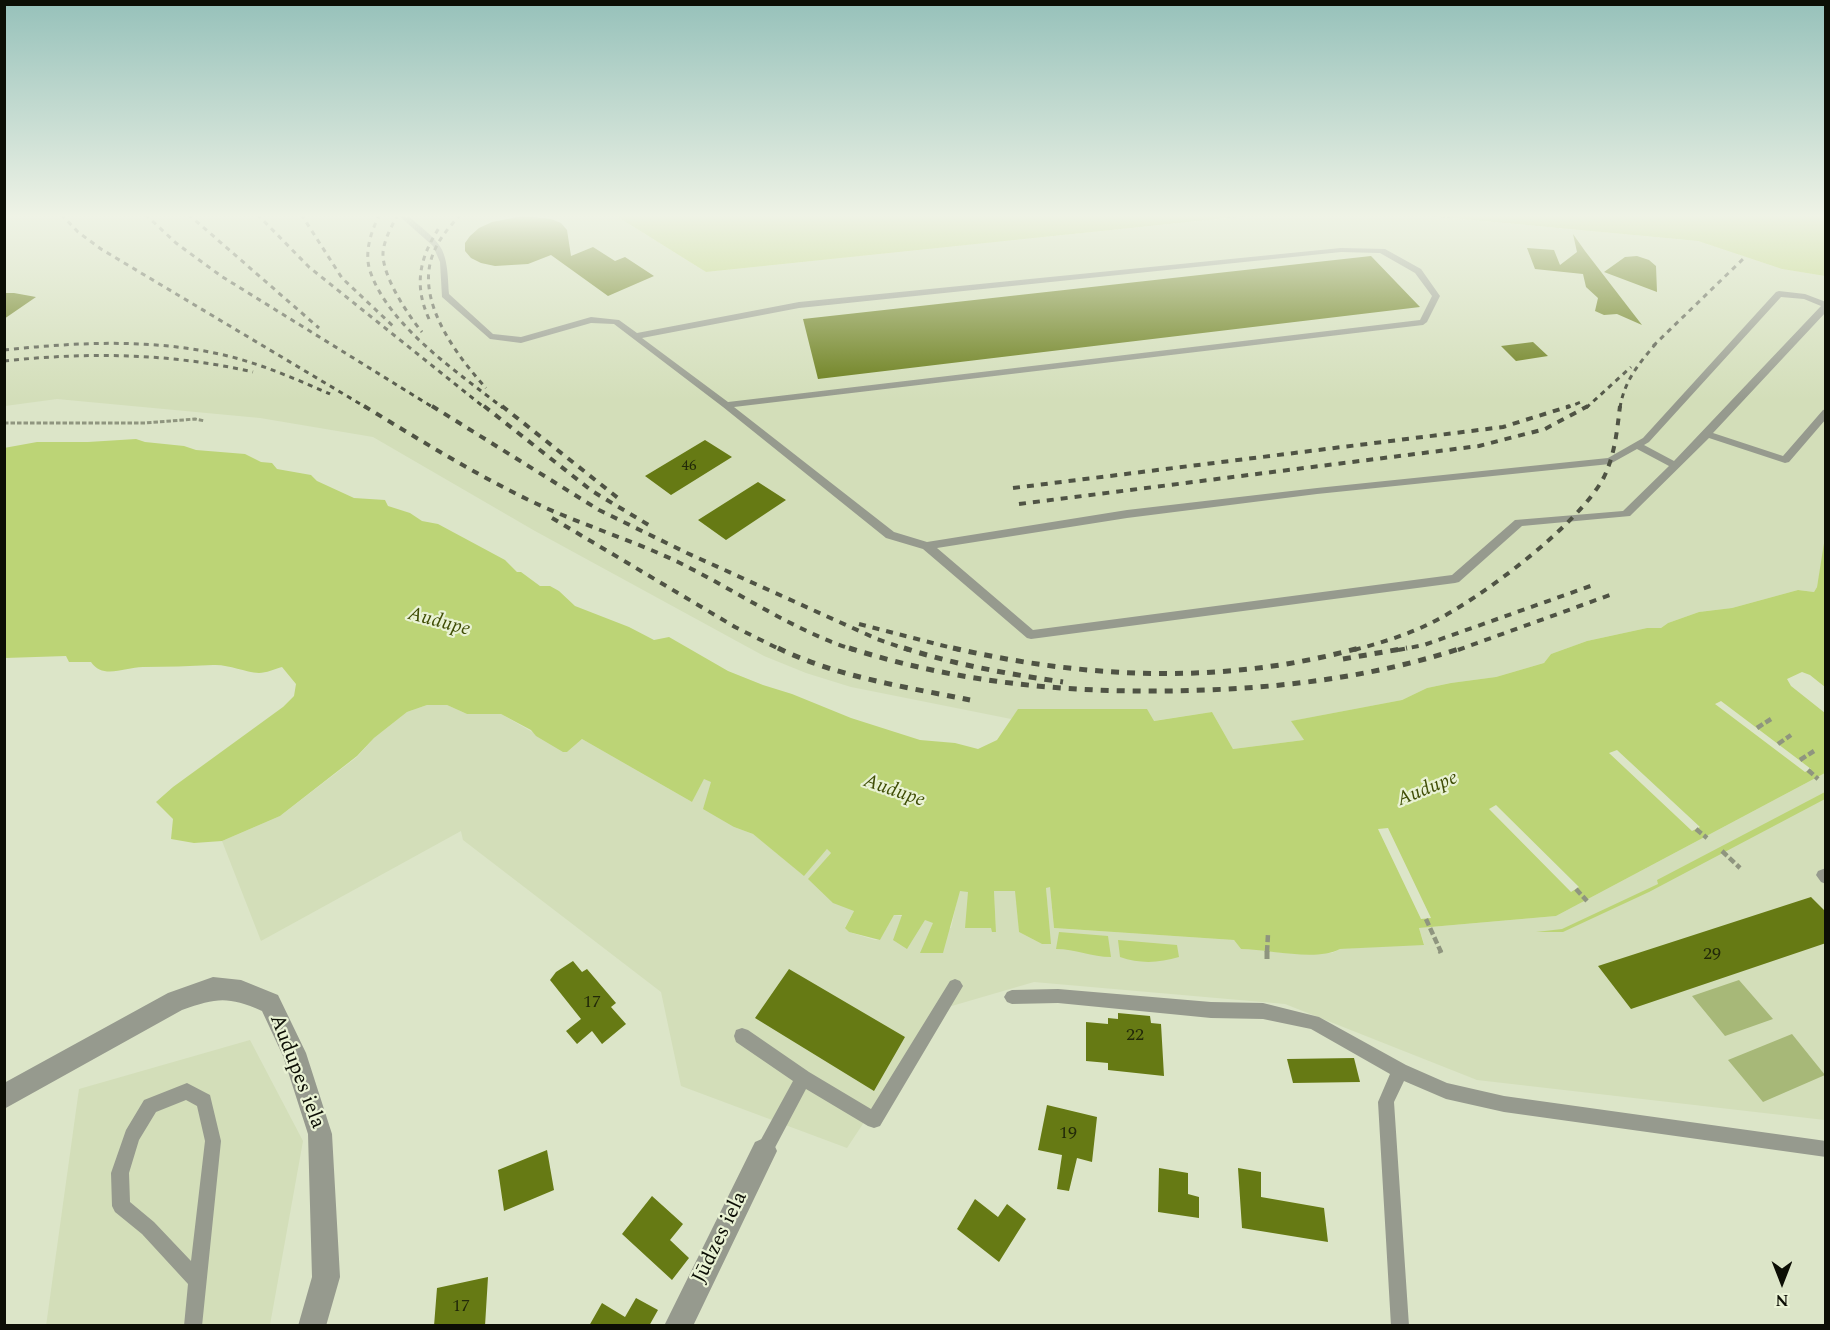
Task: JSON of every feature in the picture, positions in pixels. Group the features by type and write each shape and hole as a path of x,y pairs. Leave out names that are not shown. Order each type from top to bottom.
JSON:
{"street":[{"name":"Audupes iela","path":"4,1097 176,1000 213,988 241,991 270,1003 294,1053 321,1134 326,1277 312,1326"},
{"name":"Jūdzes iela","path":"678,1326 764,1152"}],"lane":[{"path":"444,276 445,295 490,336 521,340 591,320 616,322 726,405 890,535 927,546 1031,635 1455,579 1519,523 1626,514 1707,434 1826,306 1805,297 1779,294 1646,440 1610,461 1317,491 1150,511 927,546"},
{"path":"637,336 799,305 1084,276"},
{"path":"726,405 1423,322 1436,296 1422,276"},
{"path":"1707,434 1785,460 1826,412"},
{"path":"1638,446 1676,465"},
{"path":"742,1036 803,1078 874,1120 955,986"},
{"path":"1012,997 1058,996 1211,1010 1263,1011 1314,1022 1400,1071 1446,1091 1504,1104 1826,1149"},
{"path":"1400,1071 1386,1102 1400,1326"},
{"path":"764,1152 803,1078"},
{"path":"193,1326 198,1281 213,1141 204,1101 187,1091 150,1106 132,1136 120,1173 121,1206 148,1228 198,1281"}],"path":[{"path":"4,423 145,423 195,419 205,421"},
{"path":"1757,728 1771,719"},
{"path":"1778,744 1791,735"},
{"path":"1800,760 1814,751"},
{"path":"1808,770 1818,779"},
{"path":"1696,829 1707,838"},
{"path":"1722,851 1740,868"},
{"path":"1576,889 1587,901"},
{"path":"1426,919 1441,953"},
{"path":"1267,959 1268,934"}],"shaded area":[{"path":"4,276 1825,276 1826,537 1817,587 1814,592 1798,590 1732,608 1699,612 1668,623 1661,628 1647,628 1587,641 1551,654 1544,663 1496,677 1427,688 1402,700 1292,721 1304,740 1233,749 1212,712 1153,721 1019,709 1011,719 851,687 806,673 764,656 535,531 373,437 260,418 57,399 5,406"},
{"path":"427,705 447,705 467,714 501,714 567,752 582,739 692,802 704,778 712,782 734,827 753,834 804,875 827,849 831,853 809,879 854,911 845,927 849,932 875,940 880,940 894,915 925,919 951,928 959,891 968,891 996,932 994,891 1016,891 1019,932 1042,944 1050,944 1046,887 1050,887 1054,928 1234,940 1241,949 1263,949 1282,953 1332,953 1340,949 1424,944 1419,928 1556,916 1825,773 1825,1120 1477,1080 1285,1004 1034,982 938,1010 847,1148 681,1086 661,992 463,840 461,831 261,941 222,841 280,816 357,757 374,738 407,712"},
{"path":"1739,980 1773,1019 1725,1036 1692,996"},
{"path":"1792,1034 1825,1075 1763,1102 1728,1060"},
{"path":"250,1040 303,1141 270,1325 46,1326 79,1089"}],"water":[{"name":"Audupe","path":"136,439 196,450 245,454 261,462 272,463 277,469 311,475 317,481 354,498 385,500 388,506 410,513 422,521 438,524 505,560 517,572 521,572 540,586 550,586 559,591 575,606 629,627 654,640 669,637 728,671 851,718 920,740 955,743 978,749 997,740 1018,709 1147,709 1154,721 1212,712 1233,749 1304,740 1291,721 1402,700 1427,688 1496,677 1544,663 1551,654 1587,641 1647,628 1661,628 1668,623 1699,612 1732,608 1798,590 1814,592 1817,587 1825,537 1825,773 1556,916 1419,928 1424,945 1340,949 1330,953 1305,955 1241,949 1234,940 1054,928 1050,887 1046,888 1051,944 1042,944 1019,932 1015,891 994,891 996,932 992,932 991,928 965,928 968,892 960,891 943,953 920,953 933,923 925,920 907,949 893,940 902,915 894,915 880,940 849,932 845,928 854,911 833,903 808,879 831,853 827,849 804,876 753,834 734,827 703,809 711,782 704,779 692,802 582,739 567,752 563,752 536,736 531,730 501,714 467,714 447,705 427,705 407,712 374,738 357,756 280,816 222,841 194,843 171,839 173,819 156,802 173,787 283,707 294,696 296,684 282,667 259,673 219,665 143,667 108,671 96,667 91,662 69,662 66,656 5,658 4,448 37,442"},
{"path":"1825,792 1825,799 1649,892 1563,932 1536,932 1562,929 1658,884 1657,880"},
{"path":"1059,932 1108,936 1111,957 1056,949"},
{"path":"1118,940 1177,945 1179,957 1150,962 1127,959 1120,957"}],"pier":[{"path":"1802,672 1810,675 1825,687 1825,713 1791,686 1787,679"},
{"path":"1721,701 1811,769 1805,772 1715,704"},
{"path":"1617,750 1700,827 1692,831 1609,753"},
{"path":"1496,805 1579,887 1571,892 1489,809"},
{"path":"1388,828 1431,918 1421,919 1378,829"}],"building":[{"path":"580,276 654,276 608,296"},
{"path":"1190,276 1390,276 1420,307 818,379 803,319"},
{"path":"1583,276 1604,276 1642,325 1617,314 1604,315 1595,311 1598,298 1586,287"},
{"path":"1615,276 1656,276 1657,292"},
{"path":"4,293 14,293 36,297 4,319"},
{"path":"1533,342 1548,356 1516,361 1501,346"},
{"path":"705,440 732,457 671,495 645,476"},
{"path":"758,482 786,500 726,540 698,520"},
{"path":"1811,897 1826,912 1826,943 1631,1009 1598,966"},
{"path":"573,961 582,972 587,969 616,1003 611,1007 626,1024 602,1044 592,1031 577,1044 566,1031 581,1019 550,980 556,972"},
{"path":"789,969 905,1037 874,1091 755,1018"},
{"path":"1118,1013 1150,1016 1151,1023 1161,1024 1164,1076 1108,1070 1108,1063 1086,1061 1086,1022 1108,1024 1108,1018 1118,1019"},
{"path":"1354,1058 1360,1082 1293,1083 1287,1059"},
{"path":"1047,1105 1097,1117 1092,1162 1077,1158 1069,1191 1057,1189 1062,1155 1038,1150"},
{"path":"547,1150 554,1190 504,1211 498,1170"},
{"path":"1159,1168 1188,1173 1188,1194 1199,1197 1199,1218 1158,1212"},
{"path":"1238,1168 1261,1172 1261,1197 1324,1208 1328,1242 1242,1228"},
{"path":"652,1196 683,1224 670,1240 689,1258 672,1280 622,1234"},
{"path":"975,1199 998,1217 1007,1204 1026,1219 999,1262 957,1229"},
{"path":"488,1277 485,1326 434,1326 437,1288"},
{"path":"636,1298 658,1310 649,1326 589,1326 602,1303 625,1317"}],"railway":[{"path":"146,276 367,408"},
{"path":"221,276 434,408"},
{"path":"259,276 319,328"},
{"path":"320,276 485,408"},
{"path":"341,276 394,327"},
{"path":"372,276 379,292 409,330 447,364 503,408"},
{"path":"388,276 397,295 422,332"},
{"path":"420,276 421,294 429,319"},
{"path":"428,276 430,295 443,329 453,346 486,388"},
{"path":"1658,341 1725,276"},
{"path":"1620,408 1629,380 1658,341"},
{"path":"1653,346 1658,341"},
{"path":"4,350 118,343 175,347 232,357 330,394"},
{"path":"4,361 67,356 129,356 191,361 253,372"},
{"path":"1586,408 1631,367"},
{"path":"1566,408 1581,402"},
{"path":"364,406 448,457 513,492 553,511 678,562 787,621 854,650"},
{"path":"432,406 599,510 687,553 877,639 909,650"},
{"path":"484,406 592,491 652,527"},
{"path":"502,406 618,498"},
{"path":"1013,488 1503,427 1570,406"},
{"path":"1019,504 1479,446 1545,429 1588,406"},
{"path":"1354,650 1412,631 1451,612 1501,579 1551,538 1573,517 1604,477 1613,451 1620,406"},
{"path":"552,518 735,627 781,650"},
{"path":"1398,650 1424,645 1596,584"},
{"path":"1458,650 1610,595"},
{"path":"859,624 960,650"},
{"path":"778,648 848,674 970,700"},
{"path":"849,648 926,669 965,676 1043,687 1123,691 1201,690 1314,681 1388,668 1462,648"},
{"path":"904,648 983,668 1063,682"},
{"path":"953,648 1054,666 1156,674 1258,668 1309,660 1359,648"},
{"path":"1343,659 1407,648"}]}
